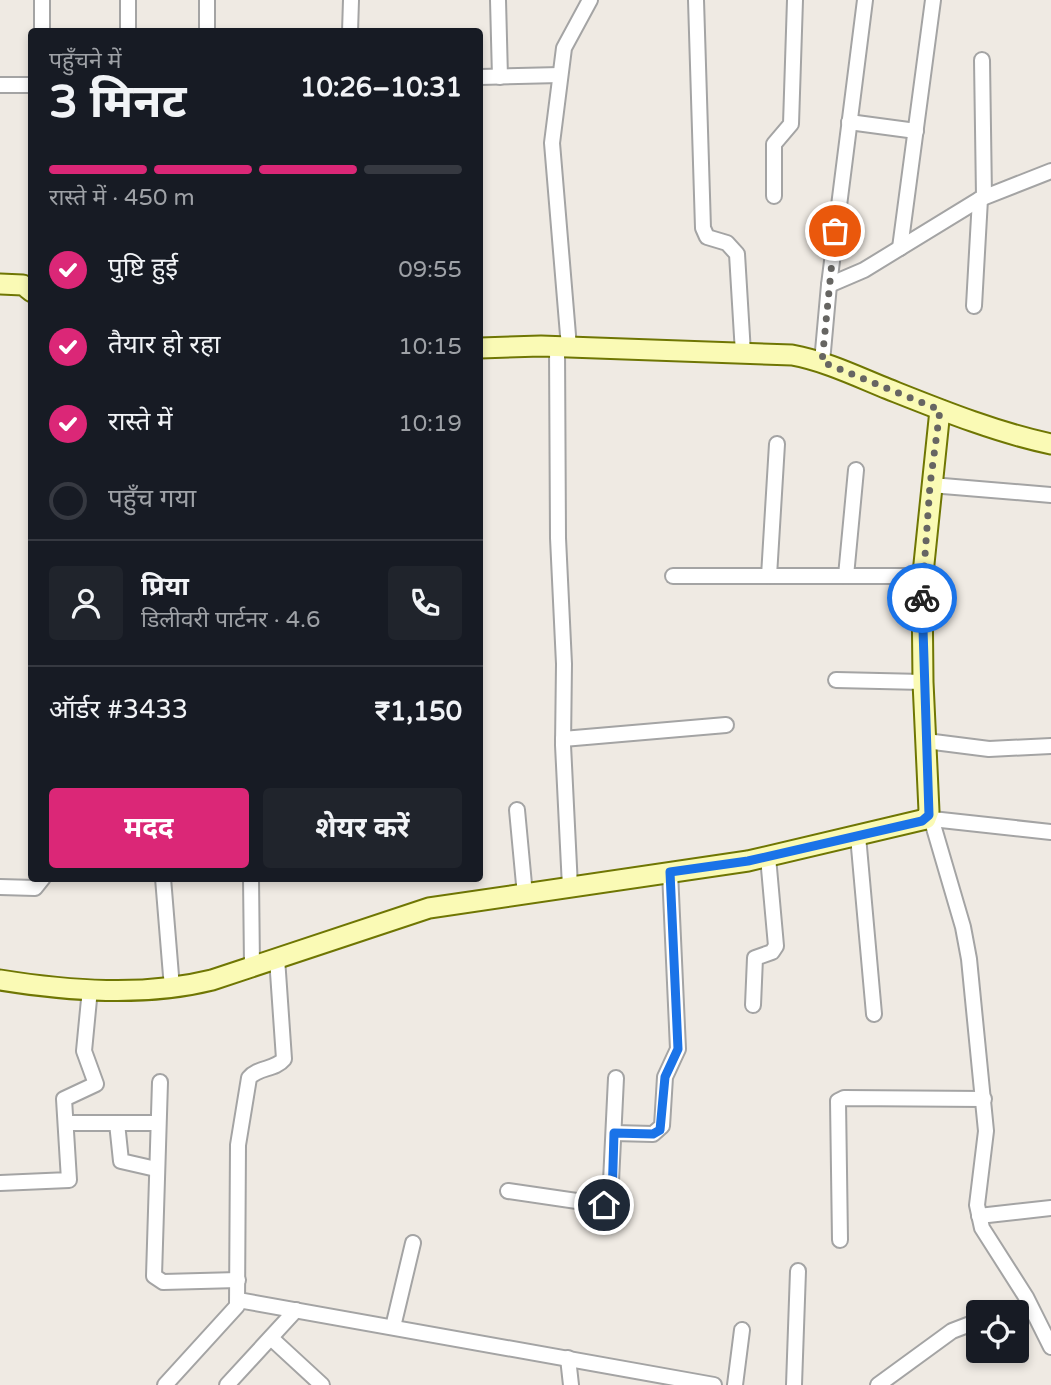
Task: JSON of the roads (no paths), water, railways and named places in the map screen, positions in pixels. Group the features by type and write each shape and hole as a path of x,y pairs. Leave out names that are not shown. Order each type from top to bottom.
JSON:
{"street":[{"path":"41,28 42,0"},
{"path":"128,0 128,28"},
{"path":"206,0 207,28"},
{"path":"350,28 351,0"},
{"path":"498,0 500,77"},
{"path":"570,887 558,527 563,347 552,158 564,48 590,0"},
{"path":"696,0 703,228 707,237 727,243 737,254 743,353"},
{"path":"774,196 774,145 791,124 795,0"},
{"path":"822,362 828,285 865,0"},
{"path":"900,248 933,0"},
{"path":"974,306 982,198 982,60"},
{"path":"483,77 560,75"},
{"path":"0,85 28,85"},
{"path":"849,122 916,131"},
{"path":"828,285 900,248 982,198 1051,171"},
{"path":"0,284 23,285 28,289"},
{"path":"483,348 563,347 792,355 822,362 940,410 1021,438 1051,444"},
{"path":"940,410 930,485 923,576 923,682 931,815 966,943 984,1099 986,1144 977,1205 982,1228 1032,1310 1051,1347"},
{"path":"769,576 777,444"},
{"path":"846,576 856,470"},
{"path":"930,485 1051,495"},
{"path":"673,576 923,576"},
{"path":"836,680 923,682"},
{"path":"563,739 726,726"},
{"path":"926,741 989,749 1051,746"},
{"path":"517,810 525,895"},
{"path":"0,980 58,989 172,988 252,966 421,910 768,857 922,821 931,815 1051,832"},
{"path":"858,836 874,1014"},
{"path":"753,1005 755,958 772,952 776,946 768,857"},
{"path":"614,1133 653,1134 660,1130 665,1077 678,1049 670,872"},
{"path":"0,887 35,888 40,882"},
{"path":"163,882 172,988"},
{"path":"251,882 252,966"},
{"path":"165,1385 234,1311 238,1300 238,1145 247,1084 253,1073 279,1064 284,1055 277,958"},
{"path":"0,1183 68,1181 66,1097 96,1084 84,1051 90,989"},
{"path":"508,1191 608,1204 612,1199 616,1078"},
{"path":"160,1082 154,1276 163,1282 238,1280"},
{"path":"840,1240 838,1101 844,1098 984,1099"},
{"path":"66,1123 158,1123"},
{"path":"117,1123 121,1161 156,1169"},
{"path":"979,1216 1051,1208"},
{"path":"393,1327 413,1243"},
{"path":"794,1385 798,1270"},
{"path":"238,1300 714,1385"},
{"path":"230,1384 296,1310"},
{"path":"878,1385 952,1331 966,1326"},
{"path":"735,1385 742,1330"},
{"path":"271,1338 322,1385"},
{"path":"568,1358 571,1385"}]}
